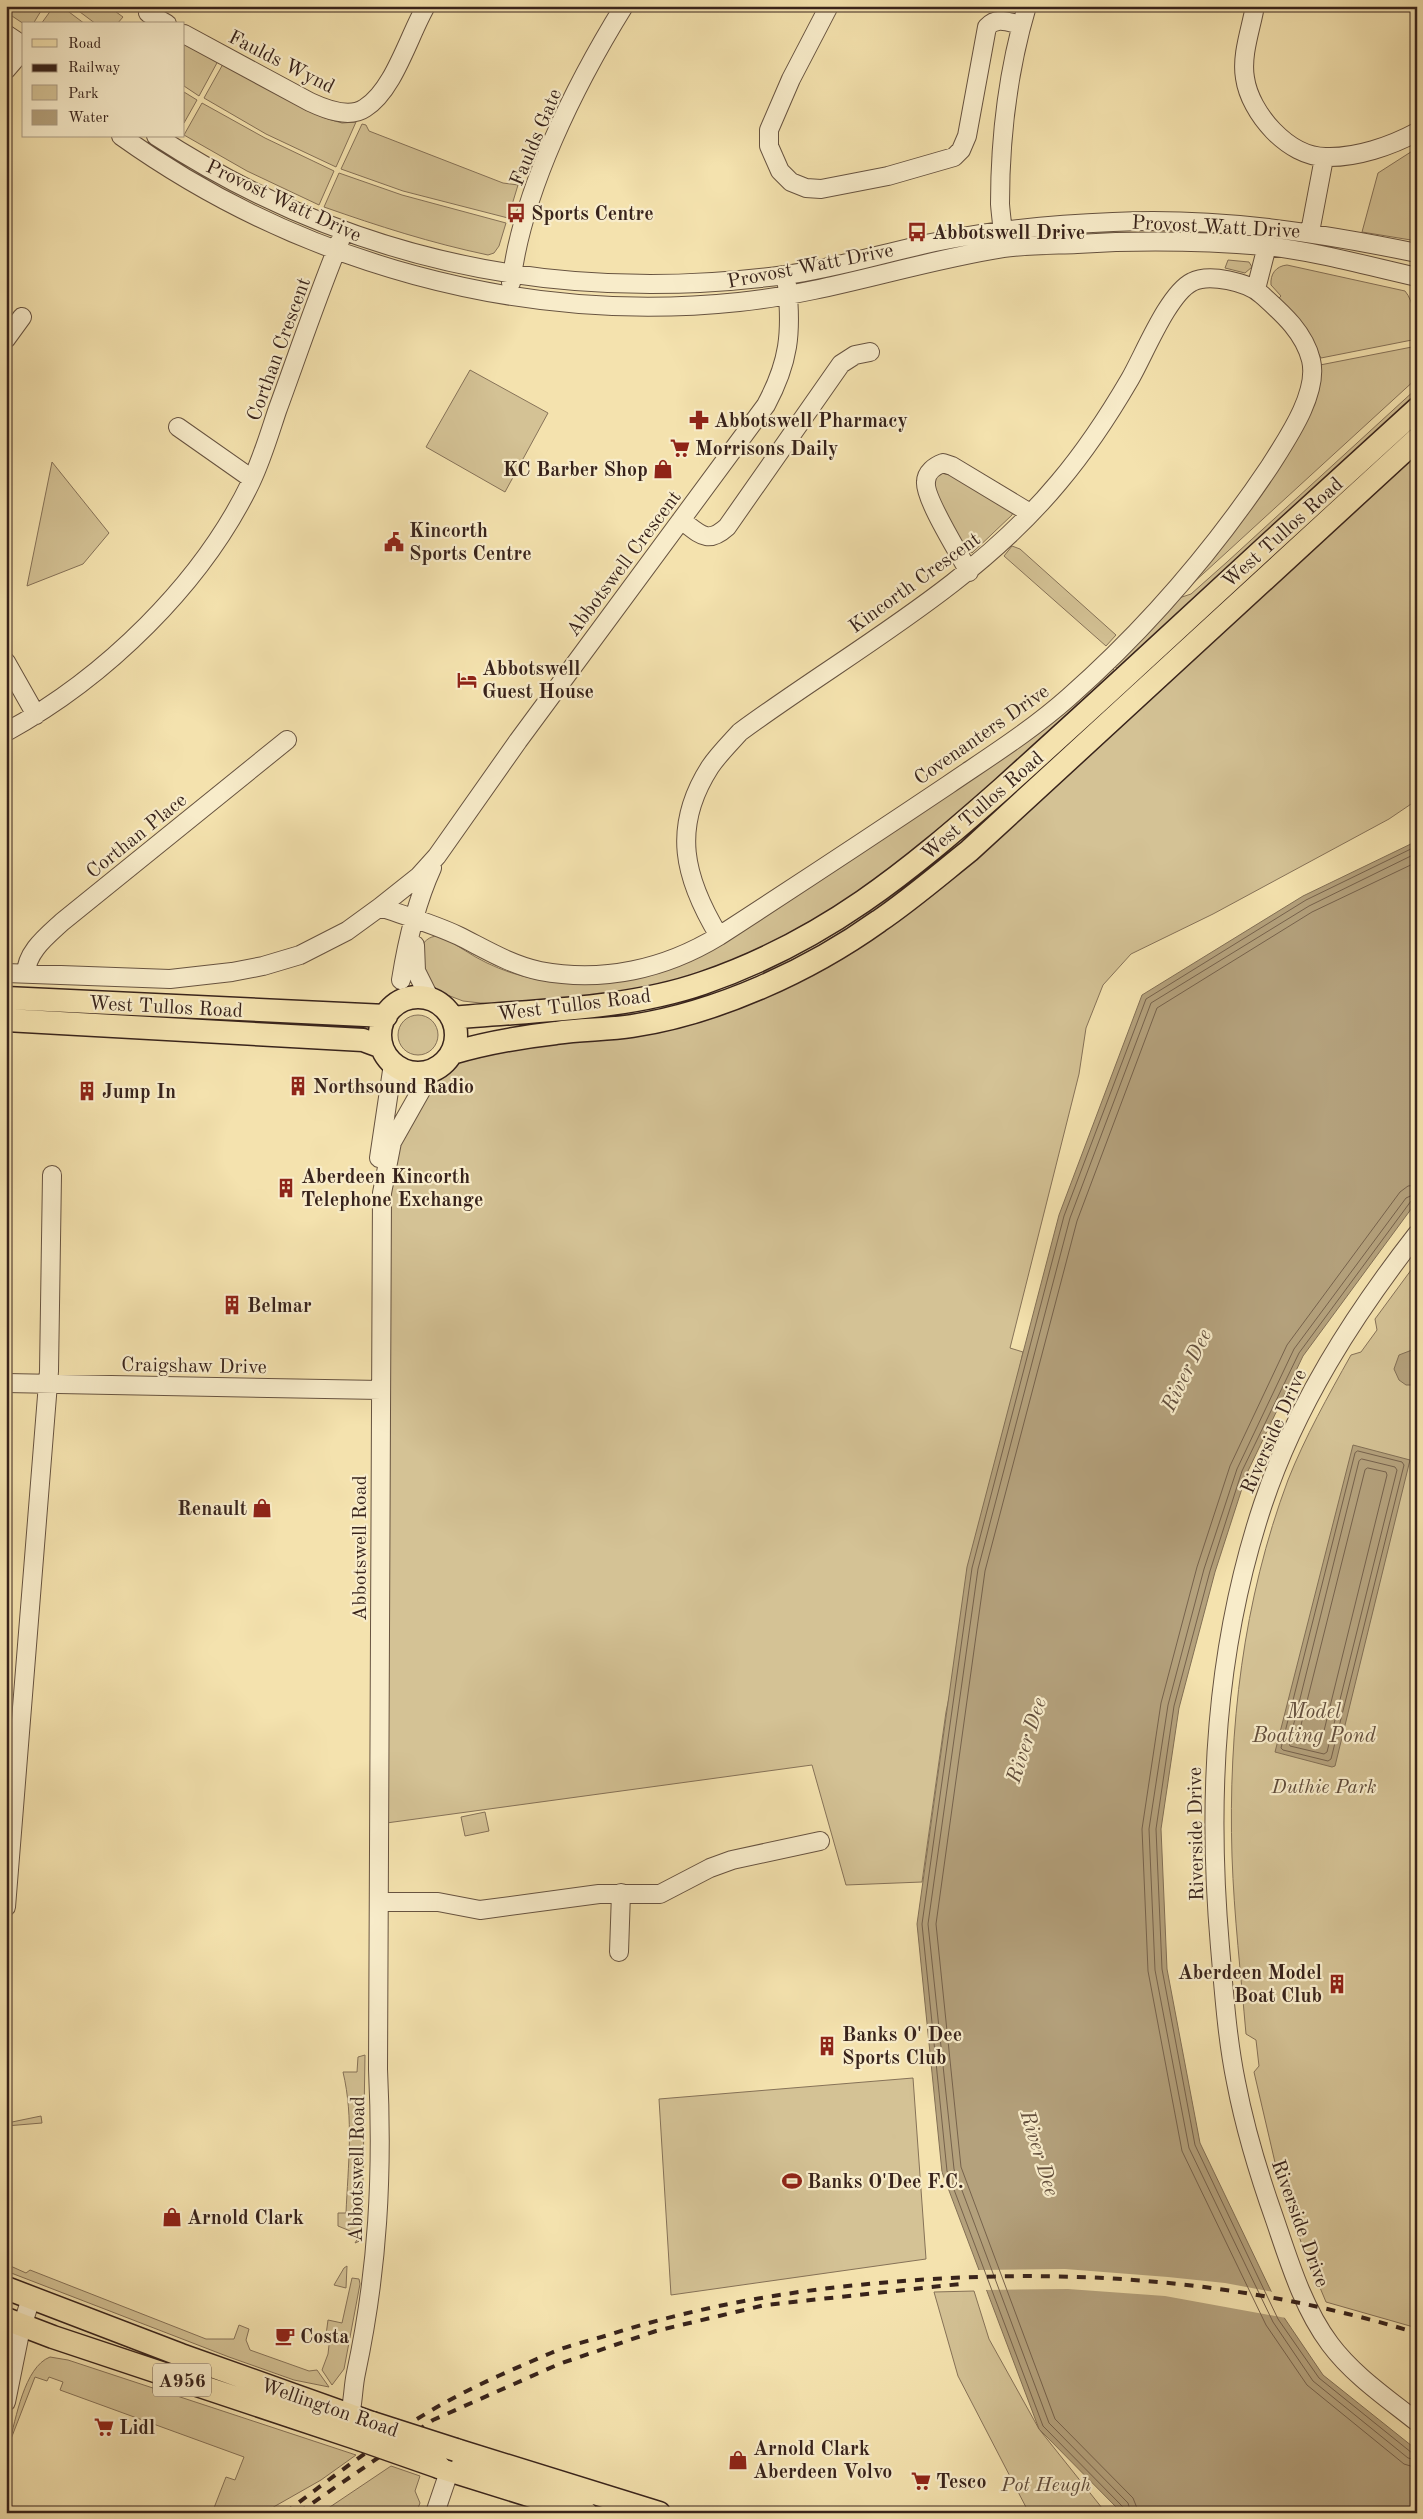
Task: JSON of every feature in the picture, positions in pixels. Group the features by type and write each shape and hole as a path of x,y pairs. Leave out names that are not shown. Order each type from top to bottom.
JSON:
{"main road":[{"name":"West Tullos Road","path":"452,1018 630,1002 683,988 768,958 834,922 896,880 954,831 1092,708 1417,409"},
{"name":"West Tullos Road","path":"452,1053 477,1046 523,1038 632,1026 677,1016 774,981 844,944 908,900 969,851 1417,439"},
{"path":"415,997 430,999 443,1006 452,1018 456,1029 456,1041 452,1053 444,1063 432,1071 412,1073 388,1056 382,1026 391,1009 404,1000 415,997"},
{"name":"West Tullos Road","path":"6,998 386,1016"},
{"name":"West Tullos Road","path":"6,1020 362,1040 388,1056"},
{"name":"Wellington Road","path":"6,2288 180,2355 356,2428 586,2513"},
{"name":"Wellington Road","path":"14,2322 62,2340 356,2428"},
{"name":"Wellington Road","path":"448,2462 659,2513"}],"street":[{"name":"Faulds Wynd","path":"185,35 310,102 326,109 354,112 365,109 383,90 426,6"},
{"name":"Faulds Gate","path":"510,294 512,274 532,192 539,174 578,90 624,6"},
{"path":"829,6 791,79 769,130 769,146 776,166 791,182 806,188 821,189 888,176 954,157 961,150 967,136 987,27 992,21 1000,20 1021,25"},
{"path":"1004,240 1000,206 1003,128 1026,6"},
{"path":"1255,6 1245,57 1244,76 1248,96 1254,108 1271,129 1299,149 1324,158 1349,155 1388,145 1417,132"},
{"path":"147,14 163,22"},
{"path":"6,34 16,58"},
{"name":"Provost Watt Drive","path":"124,138 164,165 218,197 336,252 457,286 574,305 635,308 723,303 788,295 1004,240 1109,222 1166,220 1266,226 1310,232 1417,253"},
{"name":"Provost Watt Drive","path":"159,138 255,193 344,232 433,259 512,274 574,282 631,285 722,282 786,275 841,266 949,239 1160,240 1267,246 1320,255 1417,277"},
{"path":"1256,289 1267,246 1310,232 1324,158"},
{"name":"Corthan Crescent","path":"6,732 36,715 86,681 149,624 209,550 238,508 252,480 344,232"},
{"name":"Abbotswell Crescent","path":"6,973 170,979 232,972 263,966 300,955 347,931 419,876 437,856 518,741 761,412 777,384 789,344 786,275"},
{"name":"Kincorth Crescent","path":"719,936 704,911 689,874 686,842 691,809 710,766 740,732 969,572 1030,513 1058,483 1097,433 1131,377 1167,310 1186,286 1197,280 1216,278 1256,289"},
{"name":"Covenanters Drive","path":"380,907 460,936 510,961 539,970 569,975 599,975 655,966 691,953 719,936 962,775 1068,699 1172,594 1213,547 1286,442 1302,410 1312,381 1312,362 1302,339 1286,317 1256,289"},
{"path":"6,339 22,317"},
{"path":"681,520 704,536 719,534 727,527 841,364 855,355 870,352"},
{"path":"178,427 252,480"},
{"path":"969,572 931,501 925,483 927,474 935,466 943,463 952,466 1030,513"},
{"path":"6,662 36,715"},
{"name":"Corthan Place","path":"26,974 26,967 33,953 62,922 287,740"},
{"name":"Abbotswell Crescent","path":"401,980 405,950 422,890 437,856"},
{"name":"Abbotswell Crescent","path":"415,920 416,972 430,999"},
{"path":"382,1193 378,1174 388,1056"},
{"path":"382,1193 392,1142 432,1071"},
{"path":"6,1907 48,1383 52,1175"},
{"name":"Abbotswell Road","path":"356,2428 354,2384 375,2263 380,2204 378,2069 382,1193"},
{"name":"Riverside Drive","path":"1417,1234 1341,1340 1292,1434 1264,1502 1246,1562 1228,1650 1215,1759 1213,1809 1216,1898 1231,2058 1257,2167 1302,2294 1329,2343 1363,2378 1417,2422"},
{"name":"Craigshaw Drive","path":"6,1383 381,1390"},
{"path":"380,1902 438,1902 480,1910 499,1909 526,1902 620,1894 660,1894 710,1868 732,1860 820,1841"},
{"path":"619,1952 620,1894"},
{"path":"6,2402 14,2322 31,2298"},
{"path":"435,2513 448,2462"}],"green space":[{"path":"6,6 20,6 32,10 37,6 44,6 34,22 22,23 6,12"},
{"path":"54,6 61,6 82,22 42,22"},
{"path":"72,6 108,6 123,17 119,22 93,22"},
{"path":"185,43 218,61 199,96 185,87"},
{"path":"223,64 325,118 342,123 356,122 336,167 266,134 204,98"},
{"path":"185,93 197,100 185,121"},
{"path":"202,103 265,138 334,171 319,205 247,171 185,136"},
{"path":"362,124 366,125 369,131 503,183 518,185 508,218 403,191 341,169"},
{"path":"1417,148 1417,241 1362,232 1378,173"},
{"path":"339,173 402,195 506,223 499,246 494,253 488,255 405,234 324,207"},
{"path":"1228,260 1249,262 1252,267 1245,273 1225,268"},
{"path":"1287,265 1405,291 1413,307 1417,339 1321,358 1299,320 1278,299 1281,296 1271,285 1274,271"},
{"path":"1417,346 1417,378 1192,584 1206,564 1320,365"},
{"path":"470,370 548,413 505,492 426,447"},
{"path":"1416,389 1417,395 1119,670 1112,664 1176,599 1191,594"},
{"path":"1417,439 1417,800 1389,819 1213,914 1131,954 1103,985 1086,1028 1079,1074 1010,1348 1023,1352 946,1712 922,1882 846,1885 812,1765 379,1824 386,1165 439,1068 452,1053 677,1016 878,922"},
{"path":"52,462 109,533 83,564 27,586"},
{"path":"941,473 950,475 1013,511 1012,515 972,553 964,548 932,489 932,478"},
{"path":"1012,546 1020,549 1116,635 1106,646 1004,556"},
{"path":"1110,666 1116,672 1011,769 856,898 734,964 633,994 489,1004 463,1001 442,993 426,977 423,969 422,945 429,938 435,936 444,938 481,960 510,972 534,979 558,982 607,982 655,973 678,966"},
{"path":"414,1015 422,1015 429,1018 435,1024 438,1035 435,1046 429,1052 422,1055 414,1055 407,1052 401,1046 398,1039 398,1031 401,1024 407,1018"},
{"name":"Duthie Park","path":"1417,1262 1417,2328 1326,2302 1301,2242 1277,2171 1254,2072 1259,2066 1256,2040 1246,2034 1234,1901 1231,1809 1236,1713 1249,1618 1273,1525 1288,1480 1309,1432 1351,1355 1361,1352 1377,1330 1375,1319"},
{"path":"485,1812 489,1831 465,1836 461,1817"},
{"path":"365,2055 362,2240 355,2243 360,2235 338,2226 338,2213 346,2213 349,2160 348,2107 343,2072 357,2072 358,2057"},
{"name":"Banks O'Dee F.C.","path":"913,2078 926,2259 671,2295 659,2099"},
{"path":"41,2116 42,2123 6,2126 6,2118 12,2122"},
{"path":"6,2264 26,2273 30,2270 206,2339 234,2339 239,2325 249,2329 246,2340 250,2350 309,2371 317,2370 329,2387 294,2380 229,2357 6,2271"},
{"path":"347,2266 346,2288 334,2285 344,2268"},
{"path":"352,2278 359,2279 360,2284 344,2369 332,2385 322,2370 328,2354 330,2336 326,2335 328,2320 342,2323"},
{"name":"Pot Heugh","path":"974,2291 989,2339 1039,2429 1106,2513 1029,2513 958,2376 934,2292"},
{"path":"50,2357 68,2360 356,2455 321,2480 263,2513 212,2513 226,2477 235,2480 244,2457 60,2390 63,2382 49,2377 47,2381 35,2377 9,2444 27,2382 41,2363"},
{"path":"391,2466 420,2476 415,2491 420,2503 416,2513 321,2513"}],"water":[{"name":"River Dee","path":"1417,841 1417,1201 1303,1356 1247,1473 1215,1572 1179,1708 1161,1829 1167,1969 1200,2143 1283,2316 1323,2375 1417,2450 1417,2513 1122,2513 1039,2429 942,2172 917,1924 967,1567 1059,1215 1142,995 1303,896"},
{"path":"1417,1350 1417,1385 1406,1385 1399,1380 1394,1369 1399,1355"},
{"name":"Model Boating Pond","path":"1353,1445 1410,1460 1335,1766 1332,1767 1275,1752"}],"pier":[{"path":"1065,2269 1225,2283 1273,2292 1286,2318 1165,2296 1068,2289 984,2290 977,2270"}],"railway":[{"path":"285,2513 357,2459 432,2410 461,2394 551,2353 690,2312 774,2296 830,2288 905,2281 979,2277 1053,2276 1126,2279 1198,2286 1271,2297 1344,2313 1417,2333"},
{"path":"298,2513 433,2420 559,2364 656,2331 765,2305 960,2284"}],"place":[{"name":"Sports Centre","path":"516,213"},
{"name":"Abbotswell Drive","path":"917,232"},
{"name":"Abbotswell Pharmacy","path":"699,420"},
{"name":"Morrisons Daily","path":"680,448"},
{"name":"KC Barber Shop","path":"663,469"},
{"name":"Kincorth Sports Centre","path":"394,542"},
{"name":"Abbotswell Guest House","path":"467,680"},
{"name":"Northsound Radio","path":"298,1086"},
{"name":"Jump In","path":"87,1091"},
{"name":"Aberdeen Kincorth Telephone Exchange","path":"286,1188"},
{"name":"Belmar","path":"232,1305"},
{"name":"Renault","path":"262,1508"},
{"name":"Aberdeen Model Boat Club","path":"1337,1984"},
{"name":"Banks O' Dee Sports Club","path":"827,2046"},
{"name":"Banks O'Dee F.C.","path":"792,2181"},
{"name":"Arnold Clark","path":"172,2217"},
{"name":"Costa","path":"285,2336"},
{"name":"Lidl","path":"104,2427"},
{"name":"Arnold Clark Aberdeen Volvo","path":"738,2460"},
{"name":"Tesco","path":"921,2481"}]}
